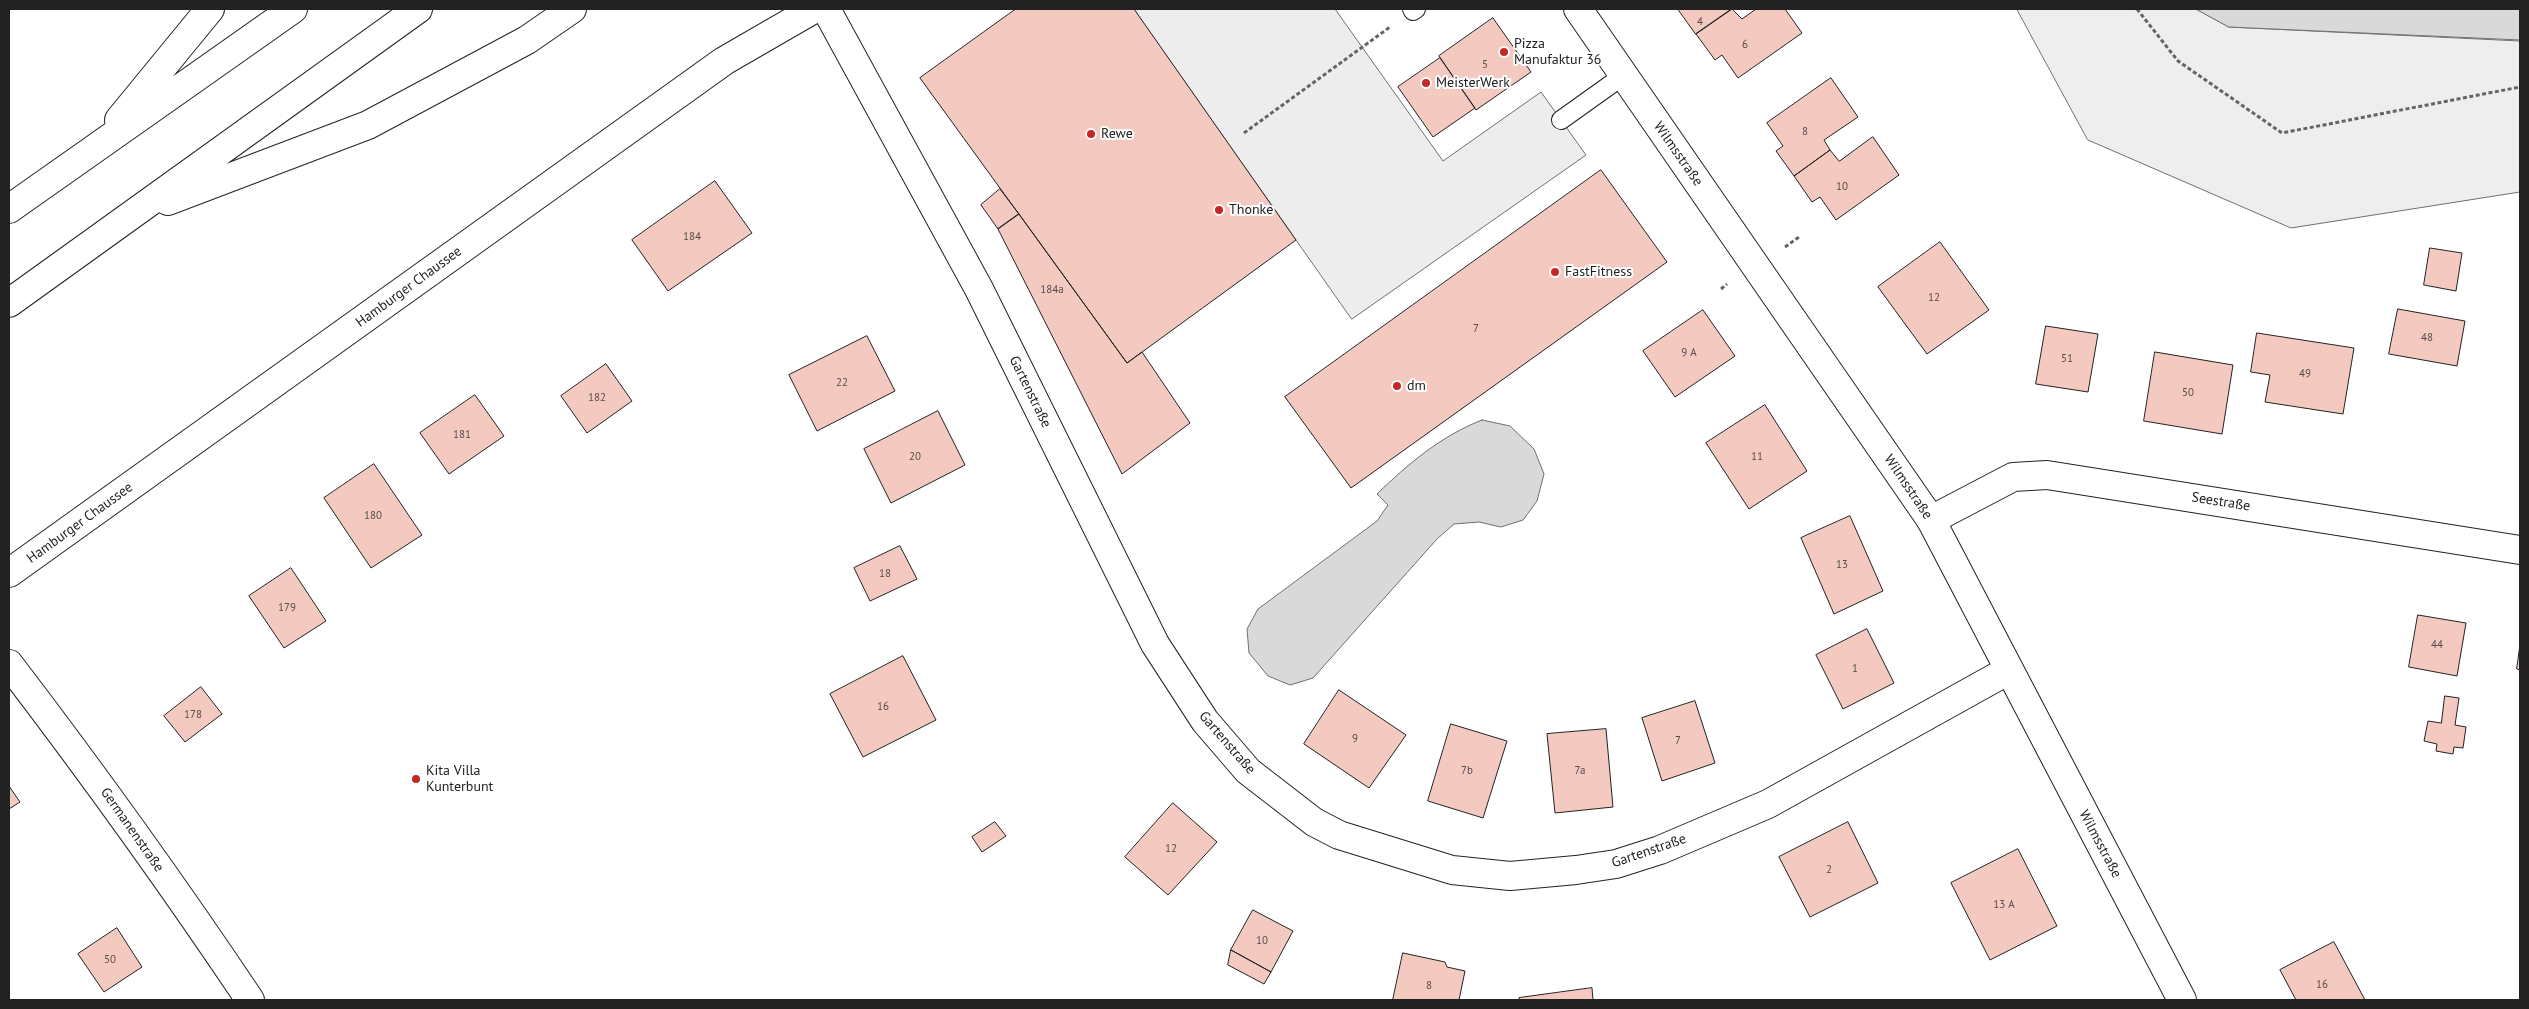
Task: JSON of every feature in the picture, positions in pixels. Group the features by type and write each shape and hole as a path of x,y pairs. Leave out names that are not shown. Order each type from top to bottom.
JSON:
{"main road":[{"path":"99,145 210,9"},
{"path":"9,209 292,9"},
{"path":"9,303 418,9"},
{"path":"134,214 368,124 528,40 572,9"},
{"name":"Hamburger Chaussee","path":"9,574 724,61 814,9"},
{"name":"Gartenstraße","path":"826,9 979,289 1155,644 1205,721 1248,771 1314,822 1339,835 1452,870 1510,876 1616,864 1660,850 1768,804 2009,670"},
{"name":"Wilmsstraße","path":"1578,9 1931,520 2182,1000"},
{"name":"Seestraße","path":"1931,520 2013,477 2047,475 2520,550"},
{"name":"Germanenstraße","path":"9,664 89,769 194,916 250,1000"}],"lane":[{"path":"1561,120 1624,75"}],"path":[{"path":"1244,133 1414,9"},
{"path":"2137,9 2178,61 2282,134 2520,87"}],"shaded area":[{"path":"1134,9 1335,9 1443,161 1541,92 1586,155 1352,319"},
{"path":"2017,9 2196,9 2229,27 2520,41 2520,192 2291,228 2088,140"},
{"path":"2196,9 2520,9 2520,40 2229,27"},
{"path":"1482,420 1510,426 1534,449 1544,474 1537,501 1523,520 1501,527 1479,522 1454,524 1437,539 1313,678 1290,685 1268,676 1249,653 1247,629 1258,609 1377,521 1388,505 1377,494 1401,472 1453,434"}],"building":[{"name":"Rewe","path":"1016,9 1134,9 1296,240 1127,363 920,78"},
{"path":"1678,9 1732,9 1696,34"},
{"path":"1732,9 1742,19 1756,9 1785,9 1802,33 1738,78 1722,55 1715,60 1696,34"},
{"path":"1493,18 1531,72 1476,110 1439,56"},
{"path":"1440,58 1475,108 1433,137 1398,87"},
{"path":"1831,78 1858,117 1824,140 1830,150 1794,176 1776,151 1783,146 1767,123"},
{"path":"1873,137 1899,175 1836,220 1820,197 1812,202 1794,176 1830,150 1839,161"},
{"path":"1601,170 1667,262 1351,488 1285,397"},
{"path":"715,181 752,233 668,291 632,240"},
{"path":"1000,189 1019,214 998,229 981,205"},
{"path":"1019,214 1127,363 1142,352 1190,423 1122,474 998,229"},
{"path":"1940,242 1989,310 1927,354 1878,287"},
{"path":"2430,248 2462,253 2456,291 2424,285"},
{"path":"2398,309 2465,321 2457,366 2389,354"},
{"path":"1703,310 1735,356 1675,397 1643,351"},
{"path":"2046,326 2098,334 2088,392 2036,384"},
{"path":"2257,333 2354,348 2343,414 2265,402 2270,375 2251,372"},
{"path":"867,336 895,391 817,431 789,375"},
{"path":"2155,352 2233,365 2222,434 2144,421"},
{"path":"606,364 632,401 587,433 561,396"},
{"path":"475,395 504,436 449,474 420,433"},
{"path":"1765,405 1807,471 1749,509 1706,443"},
{"path":"938,411 965,465 891,503 864,449"},
{"path":"374,464 422,535 371,568 324,498"},
{"path":"1850,516 1883,591 1834,614 1801,538"},
{"path":"900,546 917,579 870,601 854,568"},
{"path":"291,568 326,621 284,648 249,596"},
{"path":"2418,615 2466,623 2457,676 2409,667"},
{"path":"1867,629 1894,683 1843,709 1816,655"},
{"path":"2520,645 2520,670 2517,669"},
{"path":"903,656 936,720 863,757 830,694"},
{"path":"201,687 222,714 185,742 164,716"},
{"path":"1339,690 1406,735 1369,788 1304,744"},
{"path":"2445,696 2459,698 2455,725 2466,727 2463,748 2454,747 2453,754 2436,751 2437,744 2424,741 2428,721 2441,723"},
{"path":"1695,701 1715,763 1662,781 1642,718"},
{"path":"1451,724 1507,741 1483,818 1428,801"},
{"path":"1606,729 1613,807 1555,813 1547,734"},
{"path":"9,786 20,802 9,809"},
{"path":"1173,803 1217,842 1168,895 1125,857"},
{"path":"995,822 1006,836 982,852 972,837"},
{"path":"1848,822 1878,883 1810,917 1779,857"},
{"path":"2018,849 2057,926 1990,960 1951,883"},
{"path":"1253,910 1293,931 1271,972 1231,950"},
{"path":"117,928 142,967 104,992 78,954"},
{"path":"2334,942 2365,1000 2296,1000 2280,970"},
{"path":"1231,950 1271,972 1264,984 1228,965"},
{"path":"1403,953 1445,962 1447,967 1465,971 1459,1000 1393,1000"},
{"path":"1592,988 1593,1000 1519,1000 1519,998"}],"place":[{"name":"Pizza Manufaktur 36","path":"1504,52"},
{"name":"MeisterWerk","path":"1426,83"},
{"name":"Rewe","path":"1091,134"},
{"name":"Thonke","path":"1219,210"},
{"name":"FastFitness","path":"1555,272"},
{"name":"dm","path":"1397,386"},
{"name":"Kita Villa Kunterbunt","path":"416,779"}]}
